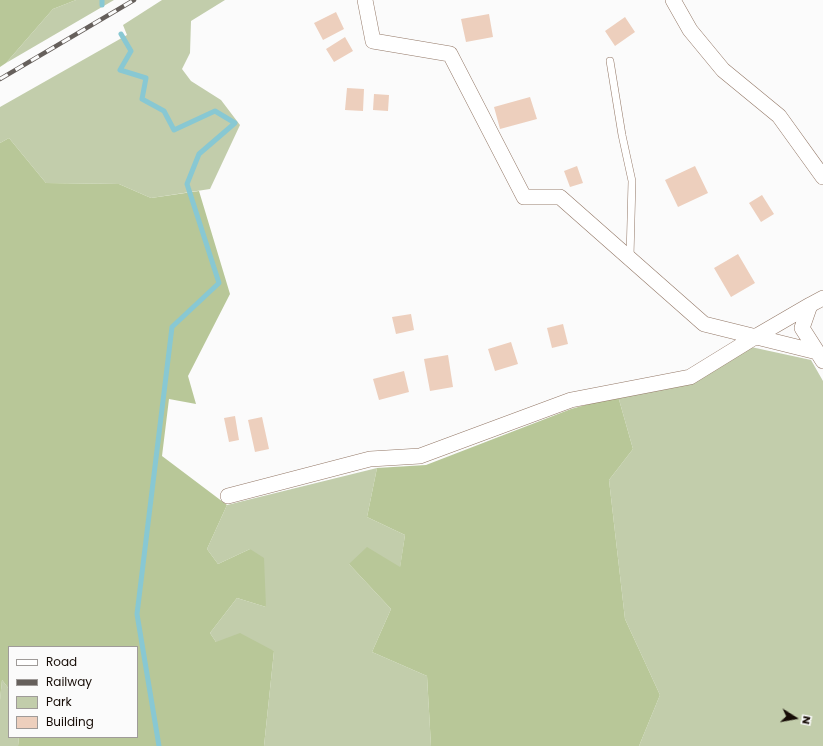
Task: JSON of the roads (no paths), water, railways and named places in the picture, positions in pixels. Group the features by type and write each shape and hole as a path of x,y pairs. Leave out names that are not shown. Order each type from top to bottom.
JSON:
{"street":[{"path":"365,0 373,41 450,54 524,197 560,197 704,324 820,356"},
{"path":"673,0 690,30 723,70 779,116 823,177"},
{"path":"228,496 370,459 420,456 571,400 690,377 823,298"},
{"path":"810,306 802,328 820,356"}],"lane":[{"path":"610,61 622,135 632,181 630,260"}],"waterway":[{"path":"102,0 102,5"},
{"path":"121,34 131,51 120,70 146,78 142,99 164,111 174,130 215,111 235,123 199,154 187,184 219,283 172,327 137,614 159,746"}],"railway":[{"path":"0,79 134,0"}]}
